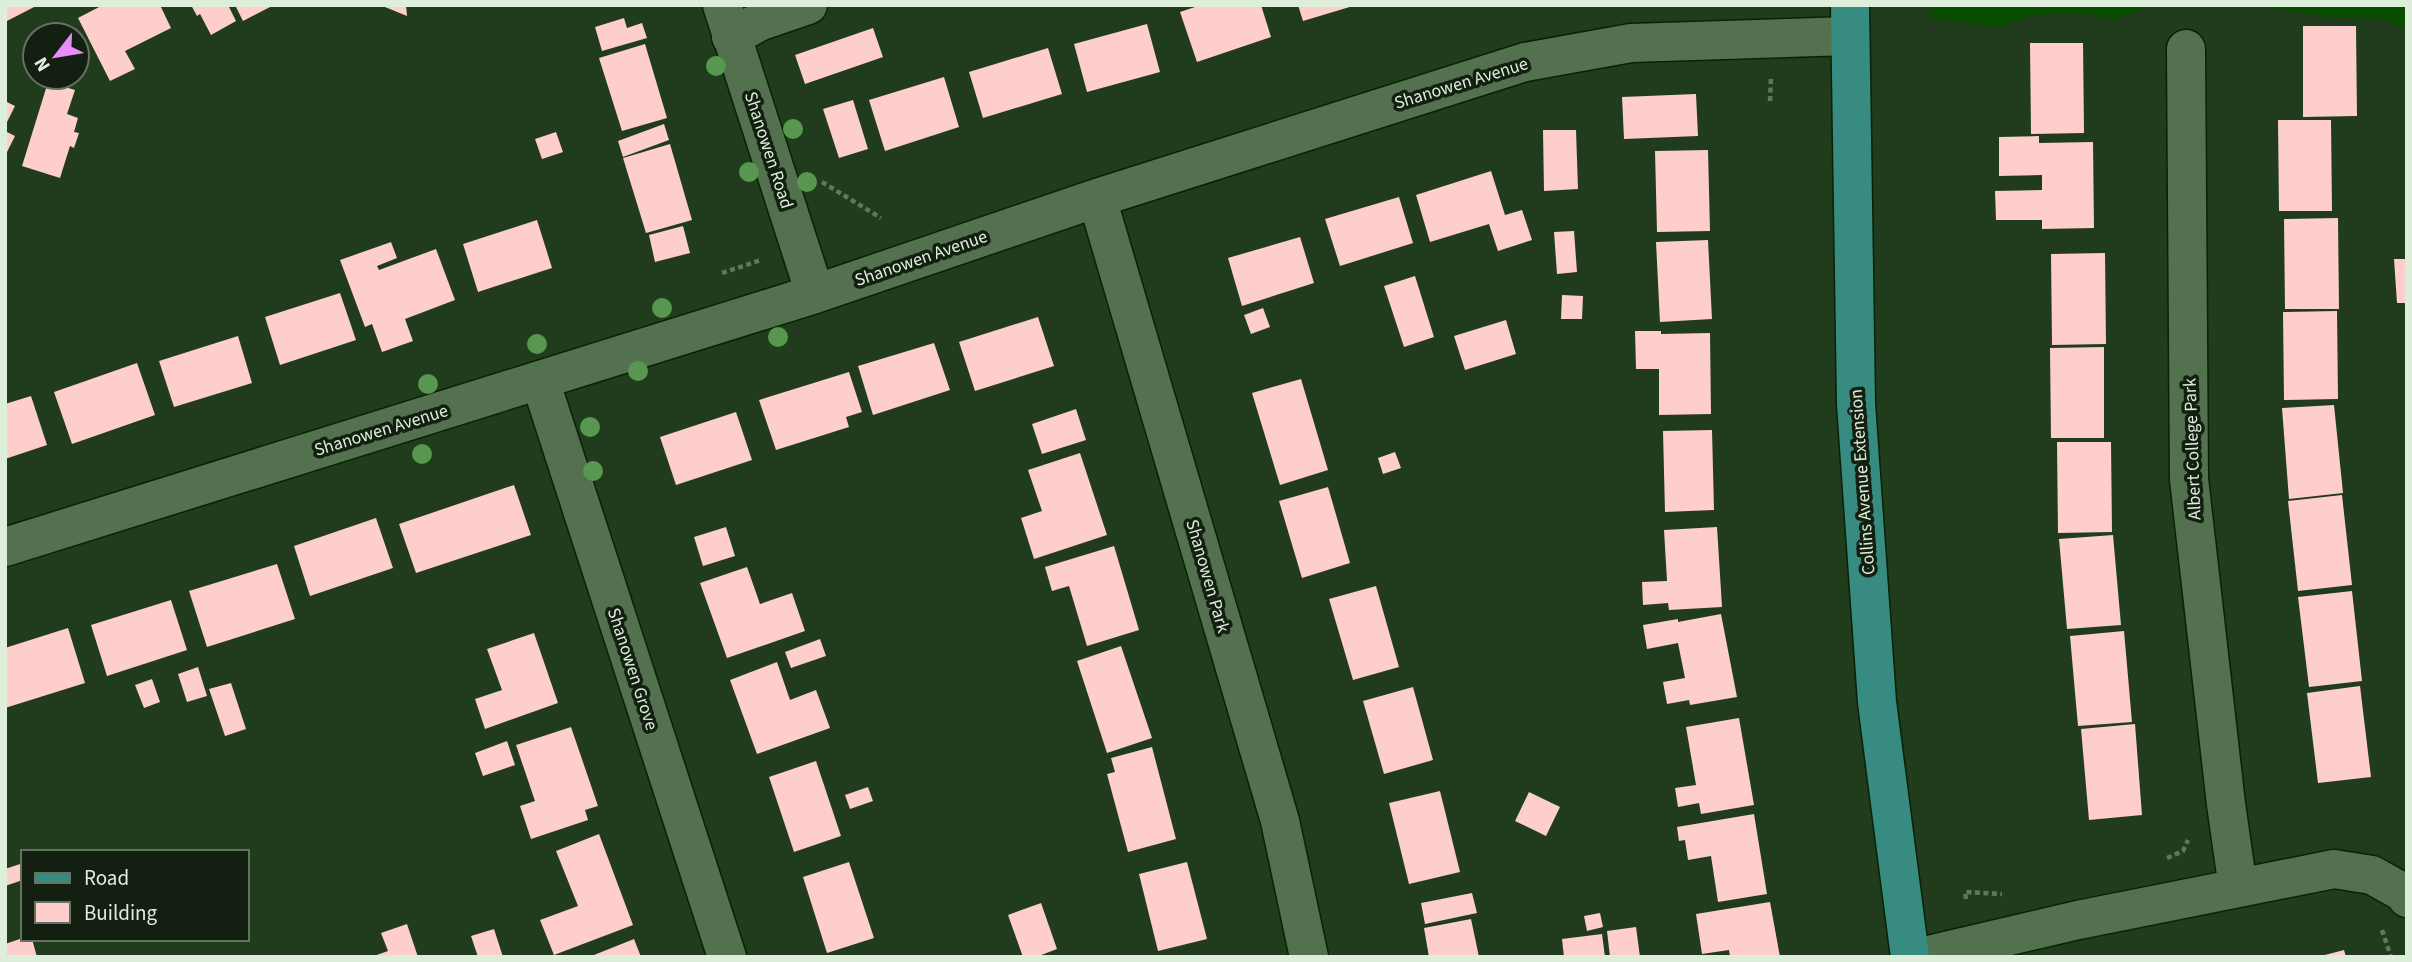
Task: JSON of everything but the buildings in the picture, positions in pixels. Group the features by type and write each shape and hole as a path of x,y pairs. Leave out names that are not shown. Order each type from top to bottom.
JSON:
{"main road":[{"name":"Collins Avenue Extension","path":"1849,21 1856,404 1877,702 1910,957"}],"street":[{"path":"727,21 761,21 808,5"},
{"name":"Shanowen Road","path":"727,21 815,294"},
{"name":"Shanowen Avenue","path":"5,547 815,294 1097,198 1525,62 1631,43 1849,21"},
{"name":"Albert College Park","path":"2186,49 2189,479 2238,888"},
{"name":"Shanowen Park","path":"1097,198 1280,821 1309,957"},
{"name":"Shanowen Grove","path":"540,380 727,957"},
{"path":"1920,957 2078,920 2333,869 2372,875 2407,898"}],"path":[{"path":"1770,101 1771,71"},
{"path":"816,178 881,218"},
{"path":"2160,862 2183,851 2189,839"},
{"path":"1966,899 1965,892 2006,894"}],"green space":[{"path":"1930,5 2151,5 2116,19 2060,13 2032,16 2000,27 1930,18"},
{"path":"2267,5 2407,5 2407,31 2384,19 2323,17"}]}
